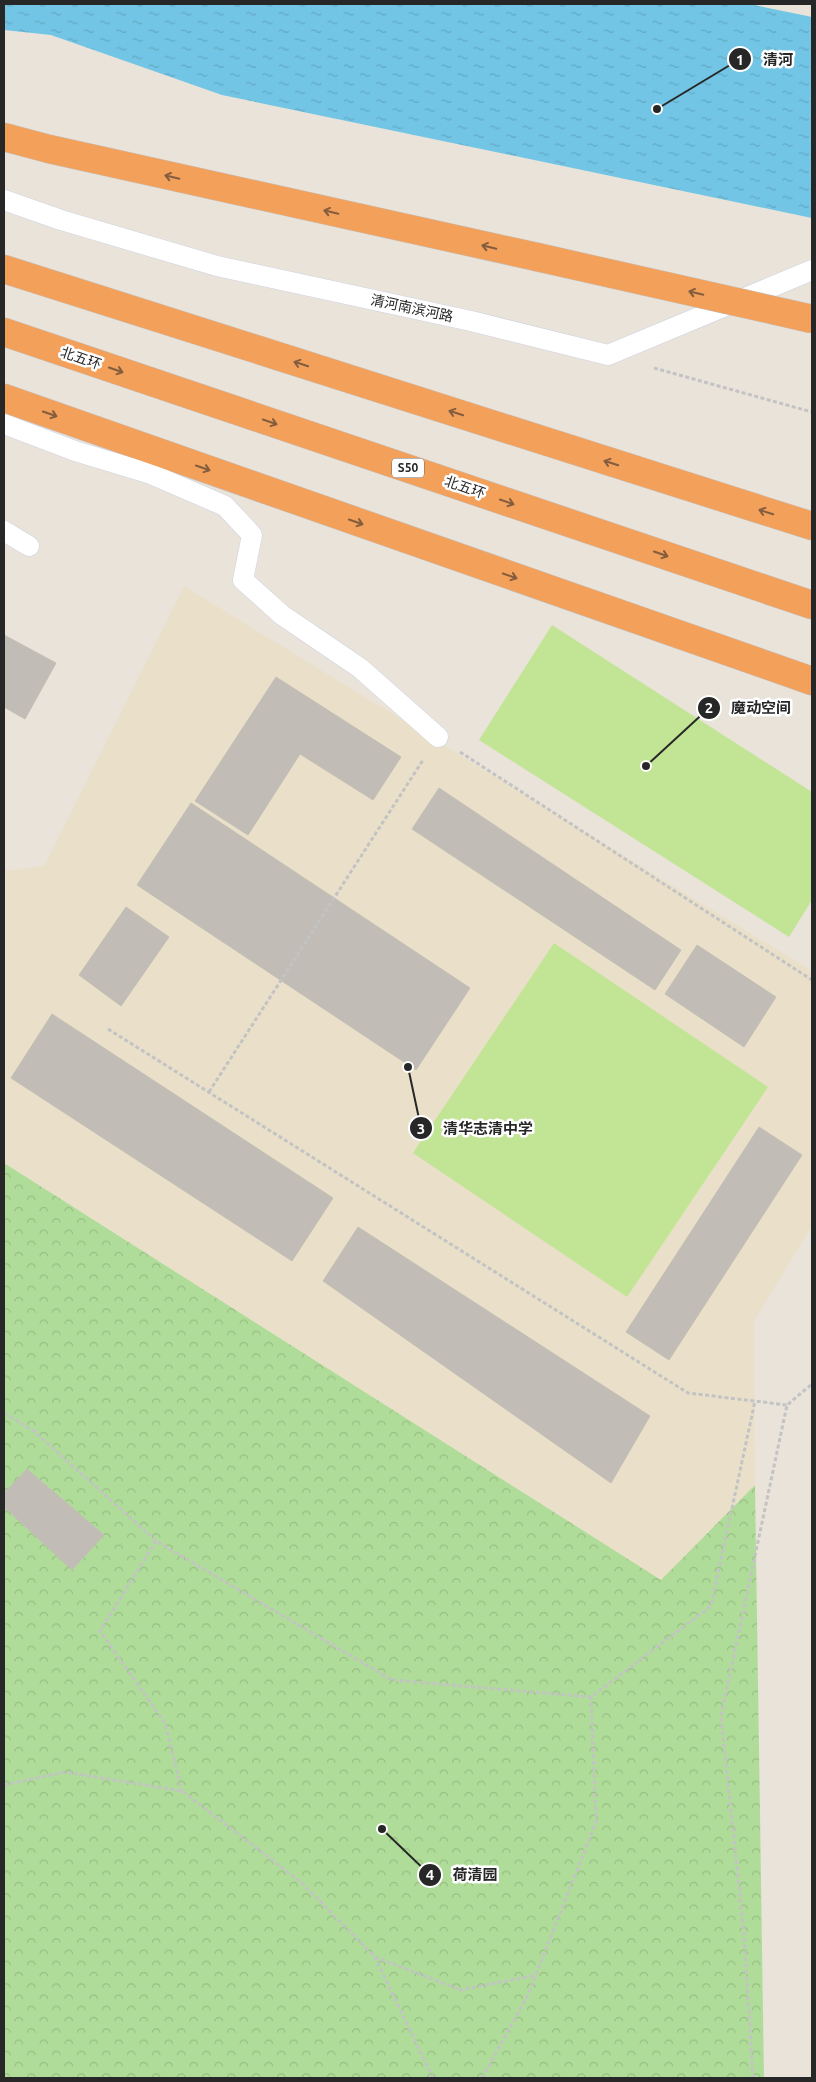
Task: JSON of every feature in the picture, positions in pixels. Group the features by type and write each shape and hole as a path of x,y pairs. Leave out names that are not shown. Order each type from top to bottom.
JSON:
{"highway":[{"path":"4,137 49,150 812,319"},
{"path":"4,269 812,526"},
{"name":"北五环","path":"4,332 812,605"},
{"path":"4,398 812,680"}],"lane":[{"name":"清河南滨河路","path":"4,200 61,220 217,266 471,321 608,355"},
{"path":"608,355 812,270"},
{"path":"4,424 75,451 151,474 225,506 252,535 243,580 282,615 360,668 438,737"},
{"path":"4,531 29,546"}],"path":[{"path":"608,355 812,412"},
{"path":"209,1092 438,737 812,980"},
{"path":"108,1030 688,1393 787,1405"},
{"path":"753,2078 744,1934 721,1716 787,1405 812,1384"},
{"path":"4,1413 34,1431 156,1541 392,1680 591,1698 710,1606 755,1401"},
{"path":"156,1541 100,1631 165,1723 182,1792"},
{"path":"482,2078 528,1995 596,1822 591,1698"},
{"path":"4,1786 65,1772 182,1792 302,1883 375,1956 433,2078"},
{"path":"375,1956 460,1990 536,1975"}],"shaded area":[{"path":"184,586 812,971 812,1226 754,1321 755,1485 661,1581 4,1163 4,871 44,866"}],"green space":[{"path":"552,625 812,792 812,900 789,937 479,740"},
{"path":"554,943 768,1087 627,1297 413,1153"},
{"path":"4,1163 661,1580 755,1485 764,2078 4,2078"}],"water":[{"path":"4,4 749,4 812,17 812,218 222,95 51,35 4,30"}],"building":[{"path":"4,635 56,663 25,719 4,707"},
{"path":"276,677 401,757 373,800 300,754 248,835 195,801"},
{"path":"439,788 681,950 655,990 412,829"},
{"path":"191,803 470,988 416,1070 137,885"},
{"path":"126,907 169,937 121,1006 79,975"},
{"path":"697,945 776,997 744,1047 665,994"},
{"path":"52,1014 333,1198 292,1261 11,1078"},
{"path":"759,1127 802,1155 669,1360 626,1332"},
{"path":"358,1227 650,1416 611,1483 323,1281"},
{"path":"27,1469 104,1535 72,1570 4,1507 4,1493"}],"place":[{"name":"清河","path":"657,109"},
{"name":"魔动空间","path":"646,766"},
{"name":"清华志清中学","path":"408,1067"},
{"name":"荷清园","path":"382,1829"}]}
